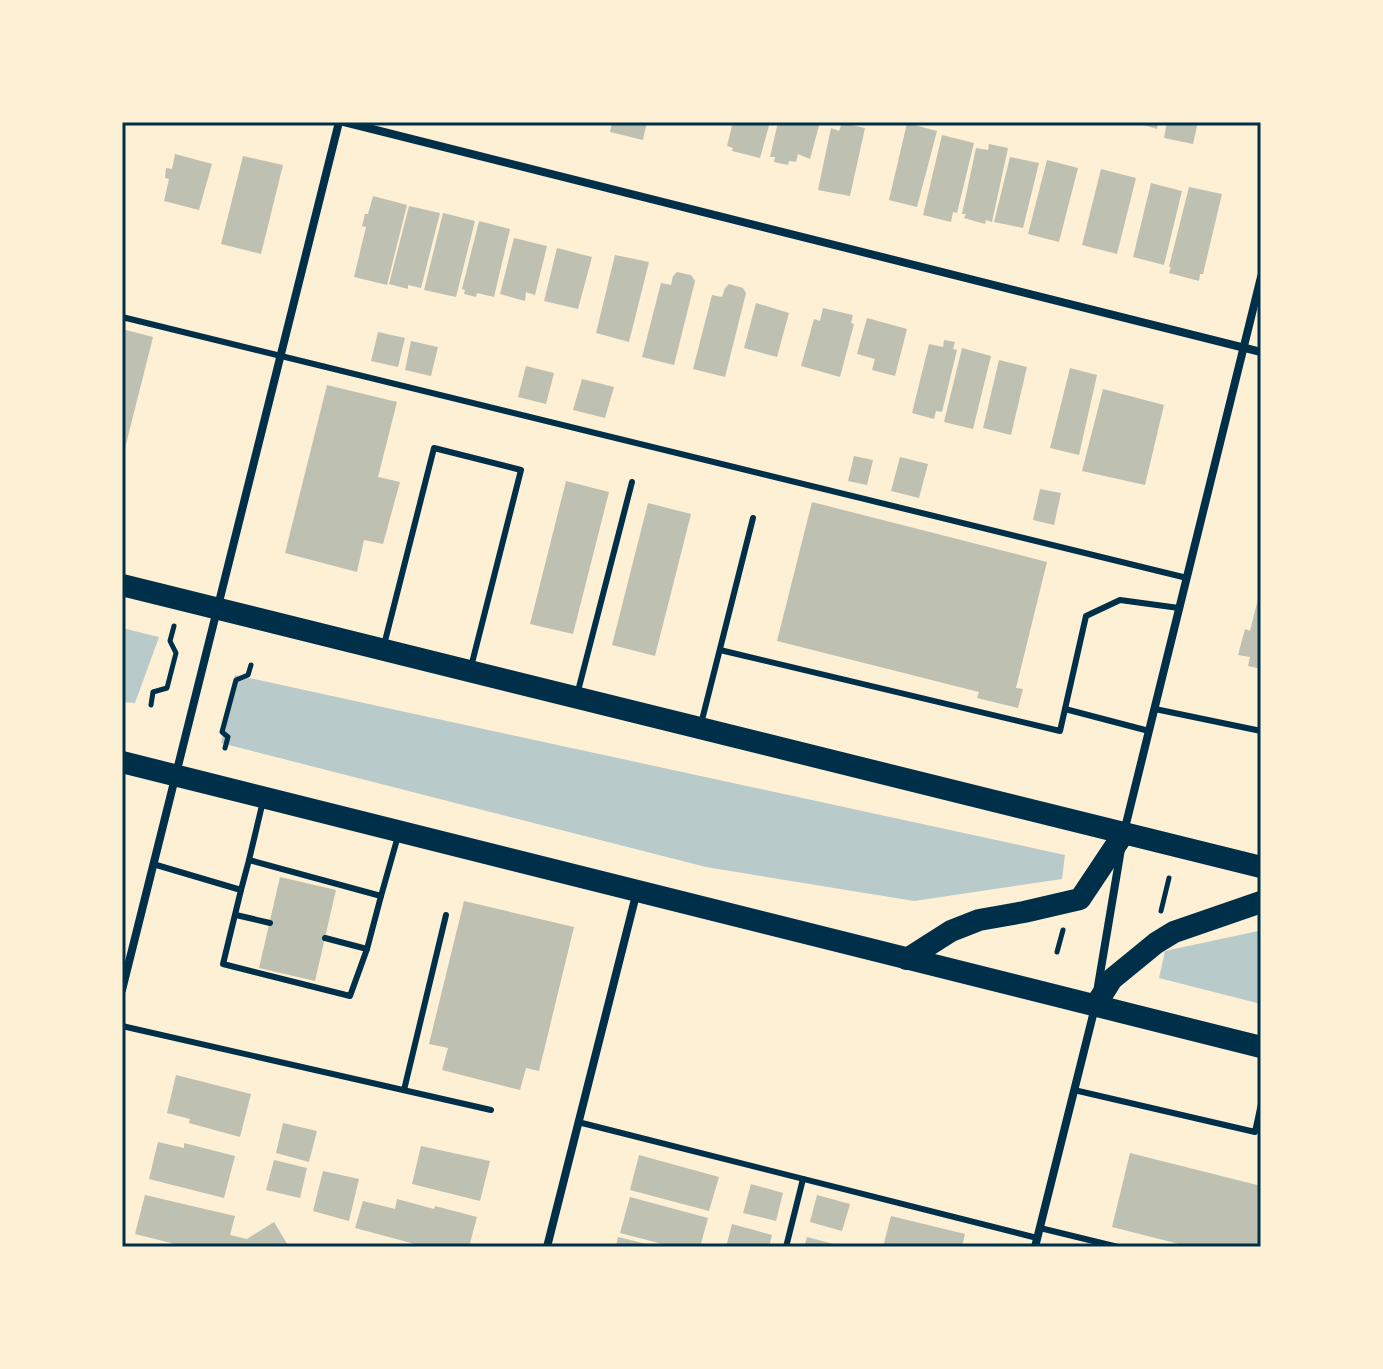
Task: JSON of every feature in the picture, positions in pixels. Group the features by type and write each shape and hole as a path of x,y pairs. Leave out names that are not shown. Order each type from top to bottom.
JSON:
{"highway":[{"path":"122,585 1261,867"},
{"path":"122,762 1261,1047"},
{"path":"907,959 951,931 979,920 1080,899 1124,833"},
{"path":"1095,1006 1112,979 1156,943 1174,932 1261,902"}],"street":[{"path":"122,990 341,122 1261,352"},
{"path":"1036,1243 1095,1006 1124,833 1261,277"},
{"path":"547,1247 637,891"}],"lane":[{"path":"122,317 1187,578"},
{"path":"383,649 434,448 521,470 470,670"},
{"path":"576,697 632,482"},
{"path":"700,728 753,518"},
{"path":"720,650 1060,731 1086,616 1120,600 1179,608"},
{"path":"1065,709 1149,731"},
{"path":"1155,709 1261,731"},
{"path":"264,797 223,964 350,996 367,949 400,831"},
{"path":"249,860 381,896"},
{"path":"153,864 241,890"},
{"path":"236,915 270,923"},
{"path":"404,1090 446,915"},
{"path":"325,938 367,949"},
{"path":"122,1026 491,1110"},
{"path":"1074,1090 1255,1132 1261,1104"},
{"path":"578,1122 1036,1243"},
{"path":"786,1247 803,1179"},
{"path":"1040,1228 1118,1247"}],"path":[{"path":"151,705 153,692 167,688 176,653 170,641 174,626"},
{"path":"225,748 228,737 222,732 236,680 248,675 251,665"},
{"path":"1158,920 1169,878"}],"shaded area":[{"path":"122,628 159,637 135,703 122,702"},
{"path":"235,675 1065,855 1062,879 914,901 706,867 221,743"},
{"path":"1261,932 1261,1004 1159,978 1165,951"}],"building":[{"path":"612,122 647,122 643,140 610,132"},
{"path":"733,122 770,122 760,158 732,151 733,148 727,146"},
{"path":"778,122 820,122 810,159 798,154 796,162 789,161 788,165 774,162 775,157 770,157"},
{"path":"1133,122 1158,122 1157,129"},
{"path":"1167,122 1198,122 1193,144 1164,138"},
{"path":"842,123 865,128 850,196 818,190 831,128 839,131"},
{"path":"907,123 937,131 917,207 889,200"},
{"path":"942,135 974,143 957,213 953,212 951,222 923,215"},
{"path":"989,144 1008,148 992,222 986,220 985,224 964,218 966,214 962,214 976,148 988,150"},
{"path":"175,154 212,164 199,210 164,201 169,179 165,178 166,168 172,169"},
{"path":"243,156 283,165 261,254 221,244"},
{"path":"1010,157 1039,163 1023,228 994,222"},
{"path":"1047,160 1078,168 1059,242 1028,234"},
{"path":"1101,169 1136,178 1117,254 1082,245"},
{"path":"1151,183 1182,191 1164,265 1133,257"},
{"path":"1189,187 1222,194 1199,281 1169,273"},
{"path":"373,196 407,205 387,285 354,277 366,227 362,226"},
{"path":"409,206 440,213 421,288 408,285 408,289 389,284"},
{"path":"443,213 475,221 456,297 424,290"},
{"path":"479,221 510,229 494,297 464,294 465,290 462,289"},
{"path":"514,238 547,246 535,295 526,292 525,301 500,294"},
{"path":"557,248 592,257 578,309 544,301"},
{"path":"615,255 649,262 629,342 596,333"},
{"path":"677,272 691,275 695,281 674,365 642,357 661,283 671,285"},
{"path":"729,284 743,288 746,293 725,377 693,369 712,295 722,297"},
{"path":"756,303 789,313 777,357 744,348"},
{"path":"823,308 853,315 851,323 854,324 840,377 801,366 814,319 820,321"},
{"path":"867,318 907,329 895,376 872,370 875,359 857,354"},
{"path":"122,329 153,337 123,456 122,456"},
{"path":"378,332 405,338 398,367 371,361"},
{"path":"944,340 955,342 953,349 957,350 942,412 936,411 934,419 912,413 929,344 943,347"},
{"path":"411,341 438,347 431,376 405,370"},
{"path":"962,348 991,356 973,429 944,422"},
{"path":"999,360 1027,367 1011,435 983,428"},
{"path":"526,366 554,373 546,404 518,397"},
{"path":"1070,368 1097,375 1079,455 1050,448"},
{"path":"582,379 614,387 605,418 573,410"},
{"path":"327,385 397,402 378,477 400,482 383,544 364,540 357,572 285,553"},
{"path":"1103,389 1164,405 1145,485 1082,471"},
{"path":"854,456 873,460 867,485 848,481"},
{"path":"900,457 928,464 919,498 891,491"},
{"path":"566,481 609,492 573,634 530,624"},
{"path":"1040,489 1061,493 1054,525 1033,520"},
{"path":"812,502 1047,562 1016,688 1023,689 1018,708 977,698 979,692 777,641"},
{"path":"648,503 691,514 655,656 612,645"},
{"path":"1260,591 1261,669 1248,666 1250,657 1238,655 1245,629 1250,631"},
{"path":"280,877 336,890 315,981 259,968"},
{"path":"464,901 574,927 539,1071 526,1068 520,1090 442,1070 448,1048 429,1044"},
{"path":"176,1075 251,1094 240,1137 189,1123 190,1119 167,1113"},
{"path":"283,1123 317,1131 309,1162 276,1153"},
{"path":"158,1142 184,1148 184,1143 235,1156 224,1198 149,1179"},
{"path":"421,1146 490,1161 480,1201 412,1184"},
{"path":"1130,1153 1261,1186 1261,1230 1257,1247 1191,1247 1112,1227"},
{"path":"639,1155 719,1177 709,1211 630,1190"},
{"path":"274,1160 307,1168 300,1198 266,1190"},
{"path":"323,1171 359,1179 349,1221 313,1211"},
{"path":"751,1184 783,1193 776,1221 743,1213"},
{"path":"145,1195 235,1216 230,1235 247,1239 274,1222 289,1247 187,1247 135,1234"},
{"path":"817,1195 850,1204 842,1231 810,1222"},
{"path":"630,1197 708,1218 700,1247 674,1247 620,1233"},
{"path":"397,1199 477,1217 469,1247 426,1247 355,1228 363,1201 395,1209"},
{"path":"891,1216 965,1234 962,1247 883,1247"},
{"path":"732,1224 772,1235 769,1247 726,1247"},
{"path":"618,1237 655,1246 616,1247"},
{"path":"807,1237 841,1246 804,1247"}]}
